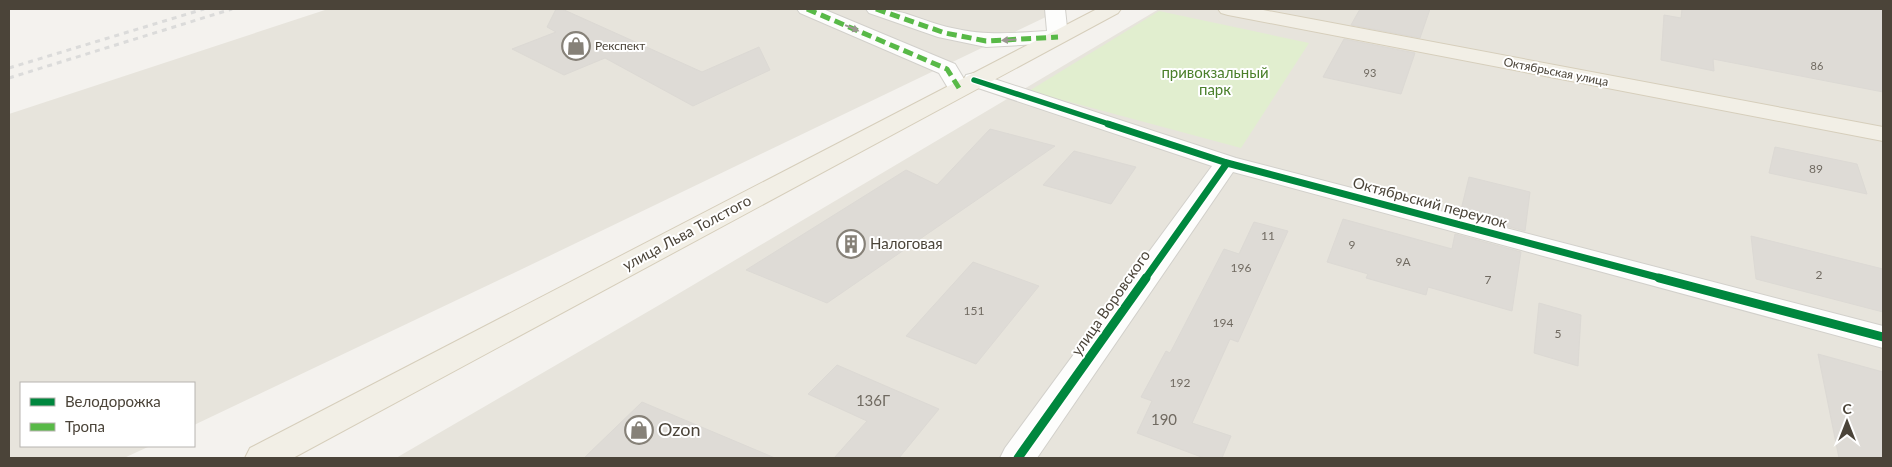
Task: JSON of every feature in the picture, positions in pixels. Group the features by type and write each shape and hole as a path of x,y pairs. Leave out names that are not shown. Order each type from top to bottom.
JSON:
{"main road":[{"name":"улица Льва Толстого","path":"263,458 1111,9"},
{"name":"Октябрьская улица","path":"1228,9 1883,134"}],"street":[{"path":"807,9 947,68 967,84"},
{"path":"876,9 945,34 986,41 1058,36 1055,9"},
{"name":"Октябрьский переулок","path":"967,84 1227,163 1883,336"},
{"name":"улица Воровского","path":"1018,458 1227,163"}],"shaded area":[{"path":"328,9 1058,9 1050,15 195,425 195,382 20,382 20,447 148,447 124,458 9,458 9,114"},
{"path":"1159,9 1883,9 1883,458 396,458 661,304"}],"green space":[{"name":"привокзальный парк","path":"1159,11 1309,43 1241,148 1029,91"}],"building":[{"path":"556,9 562,9 702,72 759,47 770,70 693,106 605,58 564,75 512,49 556,32 547,27"},
{"path":"1360,9 1430,9 1420,38 1351,25"},
{"path":"1682,9 1883,9 1883,92 1713,59 1714,71 1661,60 1664,15 1681,18"},
{"path":"1344,39 1415,53 1401,94 1323,77"},
{"name":"Налоговая","path":"990,129 1055,146 827,303 746,270 906,170 937,185"},
{"path":"1775,147 1857,164 1867,194 1769,173"},
{"path":"1074,151 1136,167 1111,204 1043,185"},
{"path":"1469,177 1530,192 1525,231 1460,214"},
{"path":"1343,219 1452,249 1455,234 1521,252 1512,311 1428,287 1426,295 1366,278 1368,274 1327,262"},
{"path":"1254,222 1288,231 1238,342 1230,339 1192,423 1231,436 1222,458 1204,458 1137,433 1152,401 1141,397 1166,351 1170,353 1224,249 1239,254"},
{"path":"1751,236 1883,269 1883,312 1756,279"},
{"path":"973,262 1039,286 976,364 906,336"},
{"path":"1539,303 1581,315 1578,366 1534,353"},
{"path":"1818,354 1883,372 1883,458 1839,458"},
{"path":"837,365 939,409 899,458 834,458 867,421 808,394"},
{"path":"642,402 775,458 584,458"}],"railway":[{"path":"9,68 204,9"},
{"path":"9,78 232,9"}],"marked path":[{"path":"807,9 947,69 959,88"},
{"path":"876,9 945,33 986,41 1058,37"}],"cycle path":[{"path":"974,80 1227,163 1883,337"},
{"path":"1018,458 1227,163"}],"place":[{"name":"Рекспект","path":"576,46"},
{"name":"Налоговая","path":"851,244"},
{"name":"Ozon","path":"639,430"}]}
